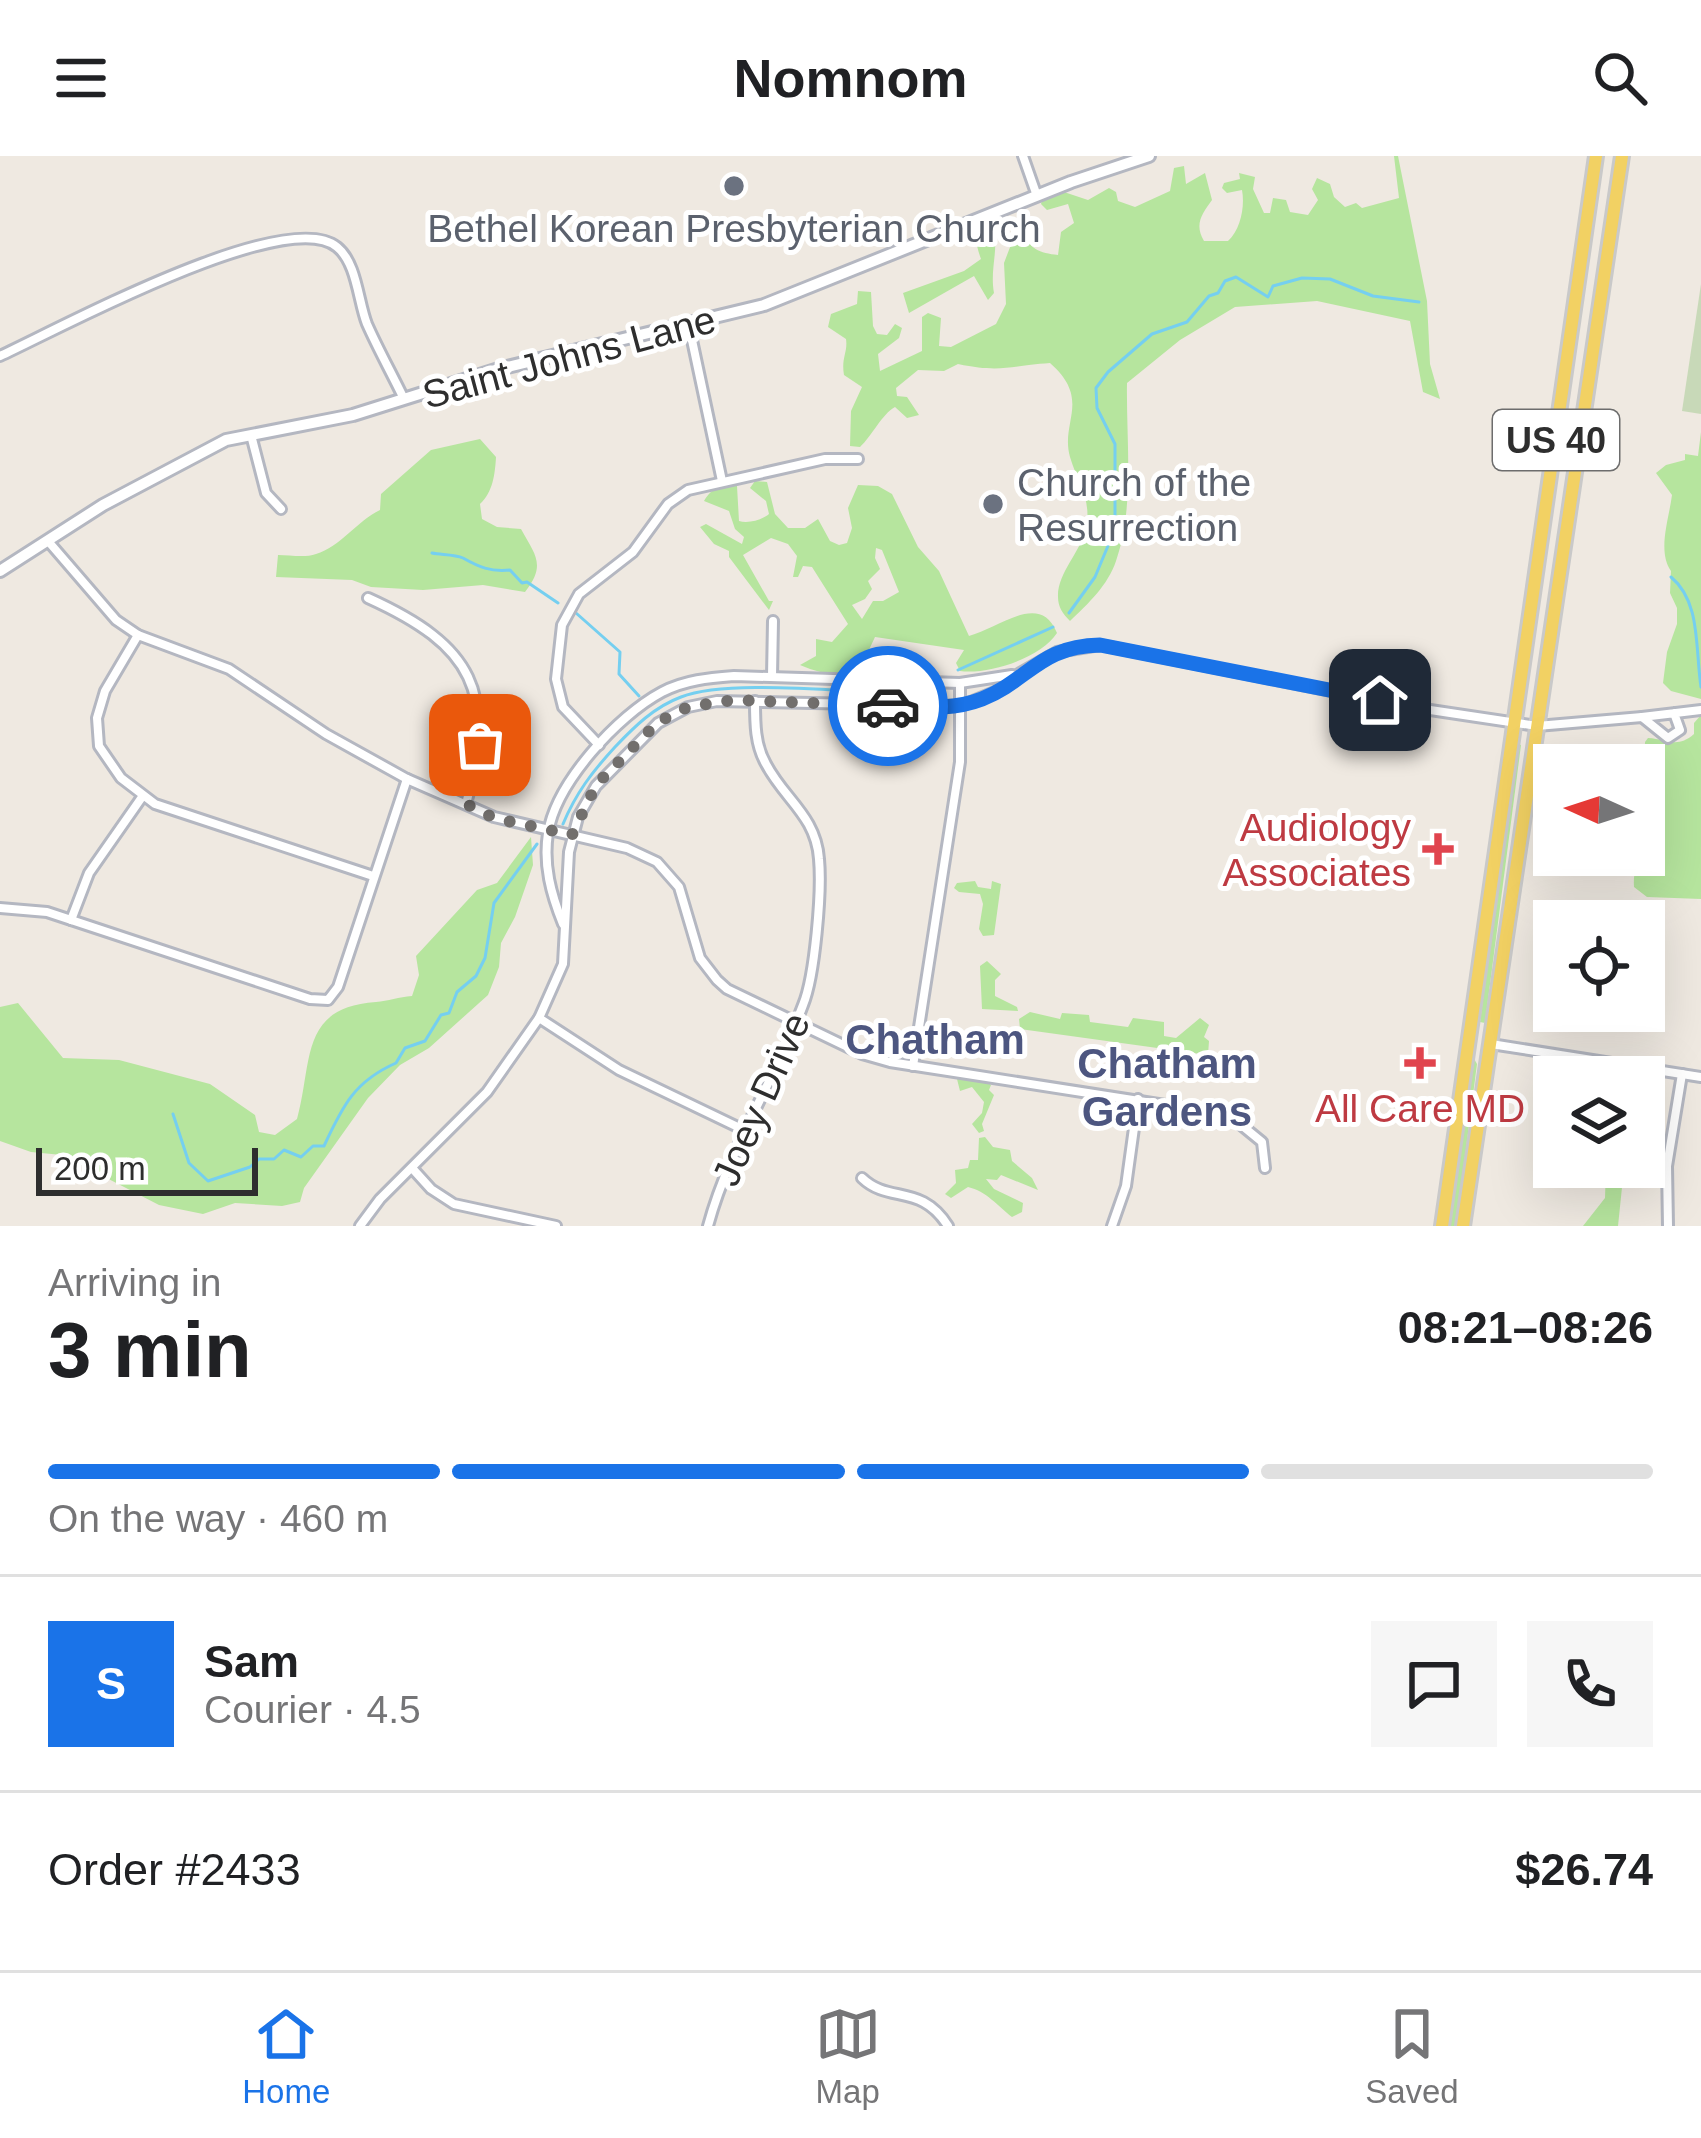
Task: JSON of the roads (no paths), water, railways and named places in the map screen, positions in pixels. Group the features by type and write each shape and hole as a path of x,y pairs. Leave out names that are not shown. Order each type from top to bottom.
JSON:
{"main road":[{"name":"US 40","path":"1442,1226 1596,156"},
{"name":"US 40","path":"1463,1226 1622,156"},
{"path":"1553,466 1574,482"},
{"path":"1550,484 1571,505"},
{"path":"1471,1024 1491,1045"},
{"path":"1467,1051 1477,1053 1480,1061 1469,1141 1472,1174"}],"street":[{"path":"1023,156 1037,196"},
{"name":"Saint Johns Lane","path":"0,571 188,458 250,434 353,415 499,368 688,326 798,293 1149,156"},
{"path":"0,356 214,256 316,239 335,246 348,263 368,325 405,400"},
{"path":"688,326 722,481"},
{"path":"250,434 266,493 281,509"},
{"path":"599,746 570,717 558,694 556,663 566,614 579,594 640,544 668,504 688,490 825,459 858,459"},
{"path":"47,539 101,606 138,635 230,669 326,734 407,779 494,818 627,848 657,862 686,903 707,970 727,989 862,1054 913,1066 1213,1110 1238,1119 1262,1142 1265,1168"},
{"path":"368,598 434,634 468,679 478,711 480,745 466,804"},
{"path":"772,676 773,621"},
{"path":"138,635 105,691 96,732 111,767 142,796 171,810 373,876"},
{"path":"360,1226 487,1093 539,1018 559,980 572,835 588,796 658,722 702,703 961,706 1002,689 1020,673 1068,648 1100,645 1537,726 1701,710"},
{"path":"565,929 549,882 548,830 567,784 646,702 680,685 715,677 959,683 1020,673"},
{"path":"913,1066 960,762 959,683"},
{"name":"Joey Drive","path":"708,1226 744,1130 808,988 819,855 810,824 762,756 755,701"},
{"path":"1642,717 1668,738 1681,730 1675,712"},
{"path":"0,908 32,909 310,999 328,1000 338,987 407,779"},
{"path":"71,920 89,872 142,796"},
{"path":"539,1018 619,1070 744,1130"},
{"path":"1491,1045 1701,1077"},
{"path":"1668,1226 1666,1166 1682,1074"},
{"path":"1112,1226 1126,1186 1138,1099"},
{"path":"412,1168 430,1189 454,1204 556,1226"},
{"path":"862,1178 871,1186 926,1202 948,1226"}],"waterway":[{"path":"1069,613 1095,577 1115,529 1115,444 1097,408 1096,388 1108,372 1152,334 1187,322 1225,281 1236,277 1268,297 1273,286 1302,278 1330,279 1373,296 1419,302"},
{"path":"432,553 510,570 522,583 558,603"},
{"path":"1671,577 1692,612 1701,687"},
{"path":"576,613 620,652 619,674 639,696"},
{"path":"958,670 1053,627"},
{"path":"563,824 585,783 615,747 653,712 681,697 755,688 895,693 914,689"},
{"path":"173,1114 189,1163 208,1181 250,1167 259,1159 274,1159 284,1150 301,1157 313,1146 324,1146 360,1086 396,1063 405,1048 425,1041 441,1015 449,1013 457,992 476,976 485,958 494,903 537,844"}],"place":[{"name":"Bethel Korean Presbyterian Church","path":"734,186"},
{"name":"Church of the Resurrection","path":"993,504"},
{"name":"Audiology Associates","path":"1438,849"},
{"name":"All Care MD","path":"1420,1063"}],"district":[{"name":"Chatham","path":"935,1039"},
{"name":"Chatham Gardens","path":"1167,1087"}]}
